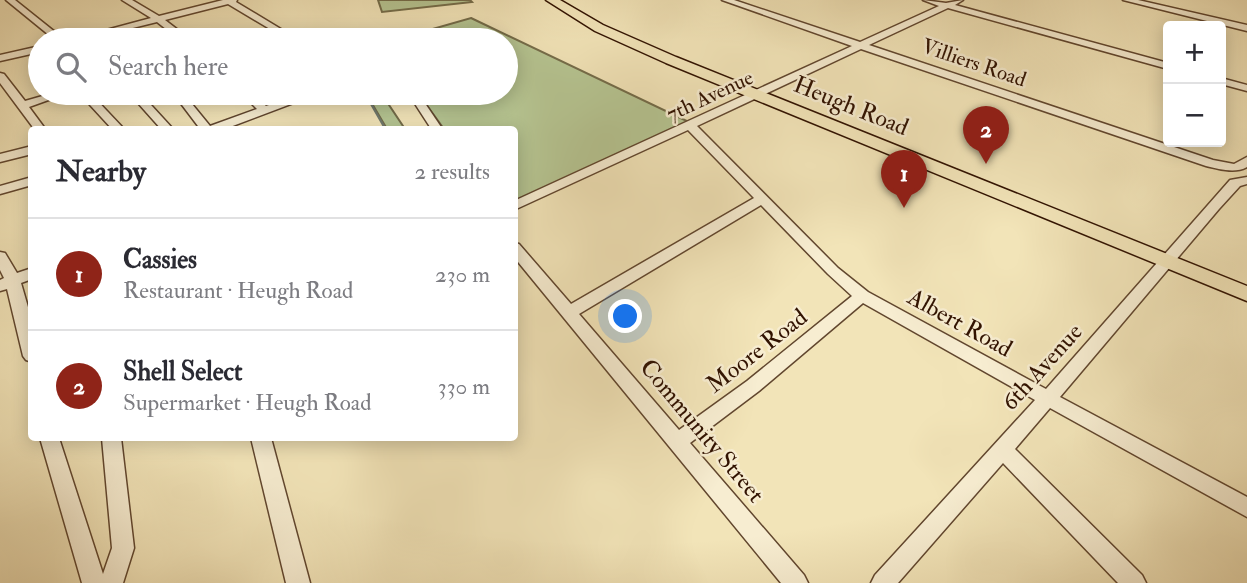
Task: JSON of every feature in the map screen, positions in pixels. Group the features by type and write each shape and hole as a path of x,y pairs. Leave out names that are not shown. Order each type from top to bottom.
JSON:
{"main road":[{"name":"Heugh Road","path":"552,0 599,28 756,96 1247,294"},
{"name":"Heugh Road","path":"558,0 631,43"}],"street":[{"path":"10,0 45,28"},
{"path":"126,0 170,28"},
{"name":"Villiers Road","path":"726,0 1240,171"},
{"path":"927,0 1163,65"},
{"name":"7th Avenue","path":"518,205 959,0"},
{"path":"1127,0 1247,28"},
{"path":"138,28 231,1 275,28"},
{"path":"0,58 28,54"},
{"path":"0,76 38,126"},
{"path":"1226,82 1247,88"},
{"path":"24,105 28,104"},
{"path":"96,105 116,126"},
{"path":"145,105 165,126"},
{"path":"188,105 205,126"},
{"path":"259,105 265,111"},
{"path":"220,126 282,105"},
{"path":"421,105 435,126"},
{"name":"Albert Road","path":"691,126 833,271 862,296 1247,508"},
{"path":"0,158 28,151"},
{"name":"6th Avenue","path":"883,583 1168,262 1240,171"},
{"path":"0,190 28,182"},
{"path":"570,312 764,198"},
{"name":"Community Street","path":"518,252 679,440 796,583"},
{"path":"0,257 6,283 28,336"},
{"path":"6,283 28,275"},
{"name":"Moore Road","path":"679,440 763,378 862,296"},
{"path":"51,441 94,583"},
{"path":"111,583 123,548 112,441"},
{"path":"262,441 298,583"},
{"path":"1002,449 1133,583"}],"green space":[{"path":"378,0 470,0 472,2 382,12"},
{"path":"471,18 492,28 436,28"},
{"path":"518,40 691,123 518,200 518,126 442,126 427,105 518,105"},
{"path":"373,105 389,105 403,126 385,126"}],"waterway":[{"path":"372,105 384,126"}],"place":[{"name":"Shell Select","path":"986,164"},
{"name":"Cassies","path":"904,208"}]}
